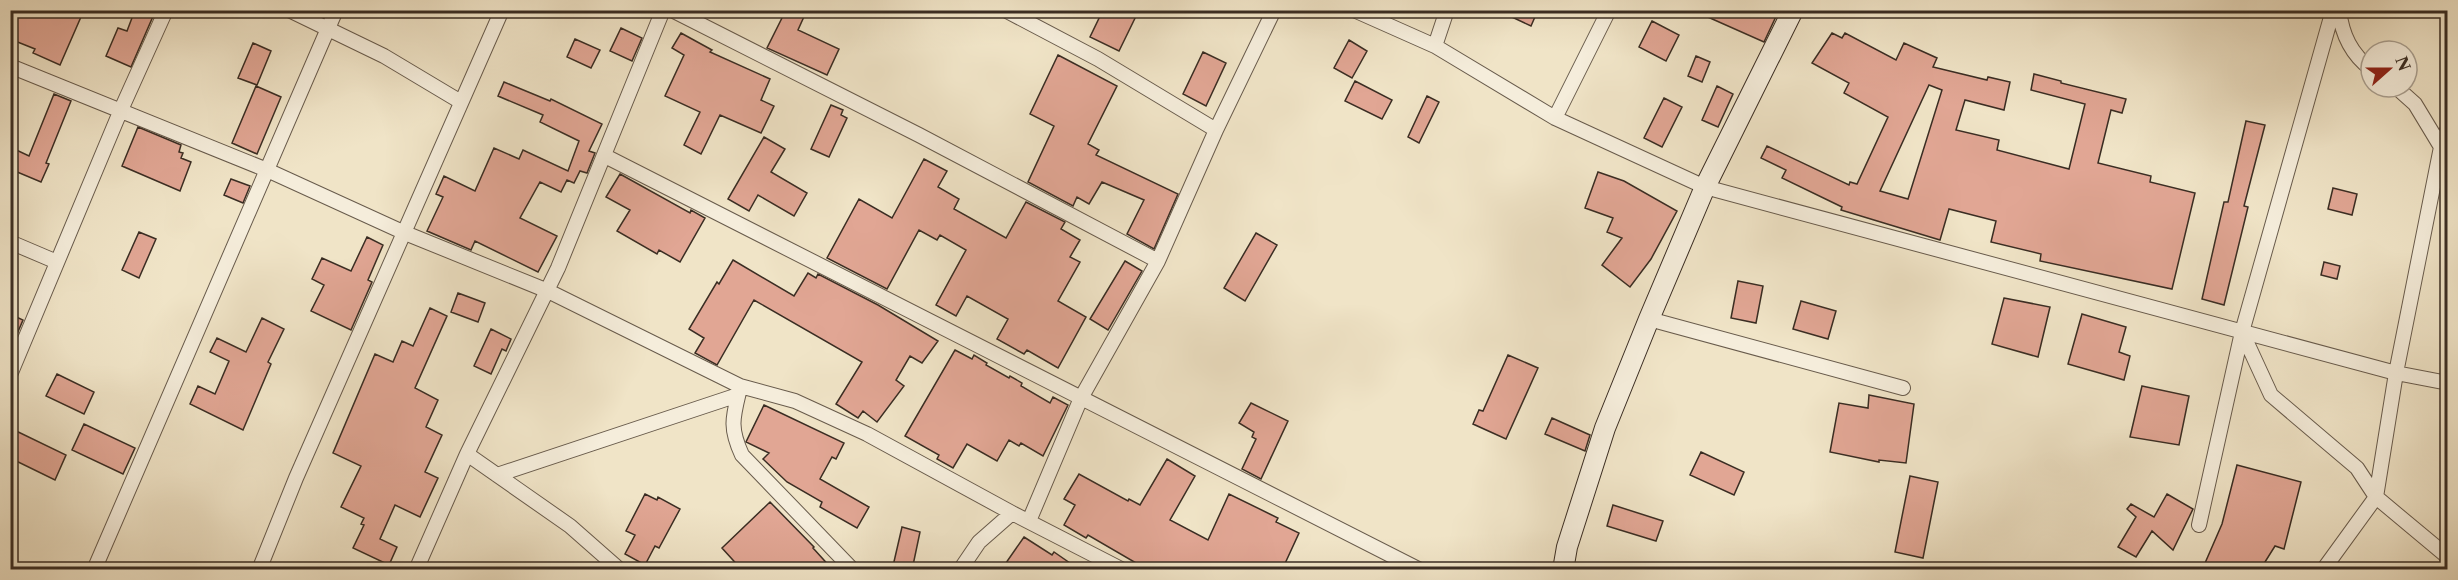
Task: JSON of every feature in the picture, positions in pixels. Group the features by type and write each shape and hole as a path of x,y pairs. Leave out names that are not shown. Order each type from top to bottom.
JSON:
{"street":[{"path":"10,375 120,112 166,10"},
{"path":"289,10 384,56 460,102"},
{"path":"94,570 336,10"},
{"path":"260,570 296,478 502,10"},
{"path":"416,570 467,454 548,291 663,10"},
{"path":"672,10 919,135 1158,261"},
{"path":"1005,10 1098,58 1216,130"},
{"path":"1029,521 1081,399 1158,261 1216,130 1274,10"},
{"path":"1354,10 1435,46 1555,118 1705,187 2396,373 2448,383"},
{"path":"1435,46 1447,10"},
{"path":"1555,118 1608,10"},
{"path":"1563,570 1567,547 1605,428 1649,319 1705,187 1793,10"},
{"path":"2199,525 2242,332 2333,10"},
{"path":"2339,10 2348,45 2359,60"},
{"path":"10,66 267,170 405,233 548,291 739,391 795,401 867,434 1123,570"},
{"path":"2409,99 2415,104 2441,147"},
{"path":"2323,570 2376,497 2396,373 2441,147 2448,128"},
{"path":"605,156 1420,570"},
{"path":"10,242 57,262"},
{"path":"1649,319 1903,388"},
{"path":"2242,332 2271,395 2358,468 2376,497 2448,557"},
{"path":"497,475 739,391"},
{"path":"739,391 731,420 734,437 742,455 853,570"},
{"path":"467,454 570,526 620,570"},
{"path":"960,570 979,543 1012,513"}],"building":[{"path":"10,10 84,10 60,65 33,53 35,49 10,39"},
{"path":"135,10 147,10 154,14 131,67 106,56 118,28 127,31"},
{"path":"786,10 807,10 798,30 839,49 827,75 767,48"},
{"path":"1103,10 1139,10 1119,51 1090,37"},
{"path":"1497,10 1538,10 1531,26"},
{"path":"1692,10 1779,10 1764,42"},
{"path":"1652,21 1679,35 1666,61 1639,47"},
{"path":"621,28 642,38 632,61 610,51"},
{"path":"681,33 712,50 710,52 770,79 761,100 774,106 761,133 720,115 701,154 684,145 700,112 665,96 684,55 672,48"},
{"path":"1832,33 1842,38 1845,33 1896,60 1904,43 1937,58 1933,67 1987,80 1988,77 2010,82 2004,110 1965,100 1956,130 1999,140 1997,150 2069,169 2085,104 2031,90 2034,74 2126,99 2122,113 2111,110 2098,163 2151,176 2150,182 2195,193 2172,289 2040,261 2041,254 1991,242 1996,221 1949,209 1940,240 1841,210 1842,207 1782,178 1786,170 1761,158 1767,146 1849,185 1850,182 1857,184 1888,117 1844,93 1849,83 1812,63","holes":["1929,85 1942,90 1908,199 1880,191"]},
{"path":"575,39 600,50 591,68 567,57"},
{"path":"1349,40 1367,51 1352,78 1334,68"},
{"path":"253,43 271,51 257,85 238,78"},
{"path":"1203,52 1226,63 1206,106 1183,94"},
{"path":"1058,55 1117,86 1088,144 1099,150 1096,155 1178,194 1154,249 1127,234 1144,200 1102,182 1089,204 1077,197 1073,206 1028,182 1054,126 1030,114"},
{"path":"1696,56 1710,62 1702,82 1688,76"},
{"path":"1355,81 1392,100 1382,119 1345,101"},
{"path":"504,82 550,101 551,99 602,124 589,151 595,153 587,173 580,171 574,183 567,180 561,192 540,182 520,218 557,236 538,272 475,241 471,250 427,231 443,197 436,194 444,176 475,191 494,148 519,159 523,150 568,171 579,141 540,122 543,115 498,96"},
{"path":"256,86 281,97 257,154 232,143"},
{"path":"1717,86 1733,94 1718,127 1702,120"},
{"path":"54,94 71,101 46,163 49,164 41,182 10,169 10,147 29,156"},
{"path":"1427,96 1439,102 1419,143 1408,137"},
{"path":"1664,98 1682,107 1662,147 1644,138"},
{"path":"831,105 843,110 841,115 847,118 829,157 811,149"},
{"path":"2246,121 2265,125 2244,206 2248,207 2224,305 2202,299 2224,202 2228,202"},
{"path":"138,127 181,145 179,152 183,153 181,158 191,162 180,191 122,166"},
{"path":"764,137 785,149 771,172 807,193 794,216 758,195 749,211 728,199"},
{"path":"924,159 947,171 938,187 959,199 954,209 1006,238 1026,202 1065,222 1061,229 1080,240 1070,257 1080,262 1058,301 1086,317 1058,368 1027,350 1024,354 997,339 1008,319 967,296 956,316 936,305 966,250 940,235 937,240 919,230 887,289 827,258 859,199 892,218"},
{"path":"1598,172 1624,181 1677,211 1651,259 1630,287 1602,265 1622,238 1607,232 1613,218 1585,208"},
{"path":"620,174 690,213 691,210 705,218 680,262 659,250 657,254 617,231 630,210 606,197"},
{"path":"231,179 250,186 243,203 224,195"},
{"path":"2333,188 2357,194 2352,215 2328,209"},
{"path":"139,232 156,239 139,278 122,270"},
{"path":"1256,233 1277,245 1245,301 1224,288"},
{"path":"367,237 383,245 368,280 372,282 351,330 311,311 324,285 312,279 322,258 351,271"},
{"path":"733,260 794,296 808,273 816,278 818,274 878,305 938,341 922,363 910,356 896,380 904,386 877,422 863,411 858,418 836,404 862,362 754,300 717,365 695,353 704,338 689,329"},
{"path":"1125,261 1142,271 1108,330 1090,319"},
{"path":"2324,262 2340,266 2337,279 2321,275"},
{"path":"1738,281 1763,286 1756,323 1731,318"},
{"path":"458,293 485,303 478,322 451,312"},
{"path":"2004,298 2050,307 2038,357 1992,344"},
{"path":"1801,301 1836,311 1828,339 1793,329"},
{"path":"430,308 447,316 415,388 438,400 426,427 442,435 425,472 438,478 420,517 395,505 380,539 397,547 389,565 353,548 364,525 361,524 364,518 341,507 361,466 333,453 375,354 393,362 402,341 413,346"},
{"path":"10,314 23,320 10,350"},
{"path":"2082,314 2126,327 2119,352 2130,356 2124,380 2068,364"},
{"path":"262,318 284,329 268,362 271,364 243,430 190,404 198,386 215,394 229,361 210,352 217,338 246,352"},
{"path":"491,329 511,339 506,351 502,349 491,374 474,366"},
{"path":"955,350 972,359 974,355 987,363 986,365 1022,383 1021,386 1050,403 1053,397 1068,405 1043,456 1021,443 1019,446 1009,440 997,461 967,444 953,468 937,459 939,455 905,436"},
{"path":"1508,355 1538,368 1506,439 1473,424 1479,410 1483,411"},
{"path":"57,374 94,392 84,414 46,396"},
{"path":"2142,386 2189,396 2179,445 2130,437"},
{"path":"1869,395 1914,404 1906,463 1879,460 1879,462 1830,452 1839,403 1868,408"},
{"path":"1251,403 1288,421 1261,479 1242,469 1256,439 1252,437 1254,432 1239,423"},
{"path":"764,405 844,443 836,459 832,457 820,479 869,507 857,528 820,507 822,502 787,482 763,459 769,453 746,442"},
{"path":"1552,418 1590,435 1585,451 1545,434"},
{"path":"84,424 135,448 123,474 72,450"},
{"path":"10,428 66,455 55,480 10,458"},
{"path":"1701,452 1744,472 1734,495 1690,475"},
{"path":"1167,459 1195,476 1170,520 1208,540 1229,494 1278,518 1276,522 1299,533 1282,570 1148,570 1088,535 1086,538 1064,525 1075,505 1064,499 1079,474 1128,501 1129,499 1140,505"},
{"path":"2237,465 2301,482 2284,549 2275,546 2260,570 2202,570 2222,524"},
{"path":"1910,476 1938,482 1923,558 1895,552"},
{"path":"645,494 657,500 658,497 680,509 659,548 655,546 645,565 625,554 635,535 626,531"},
{"path":"2167,494 2193,509 2173,550 2152,531 2136,557 2118,547 2136,517 2127,509 2131,504 2154,517"},
{"path":"770,502 833,570 742,570 722,548"},
{"path":"1613,505 1663,521 1656,541 1607,526"},
{"path":"902,527 920,532 912,570 893,566"},
{"path":"1024,537 1052,555 1054,552 1080,570 1001,570"}]}
